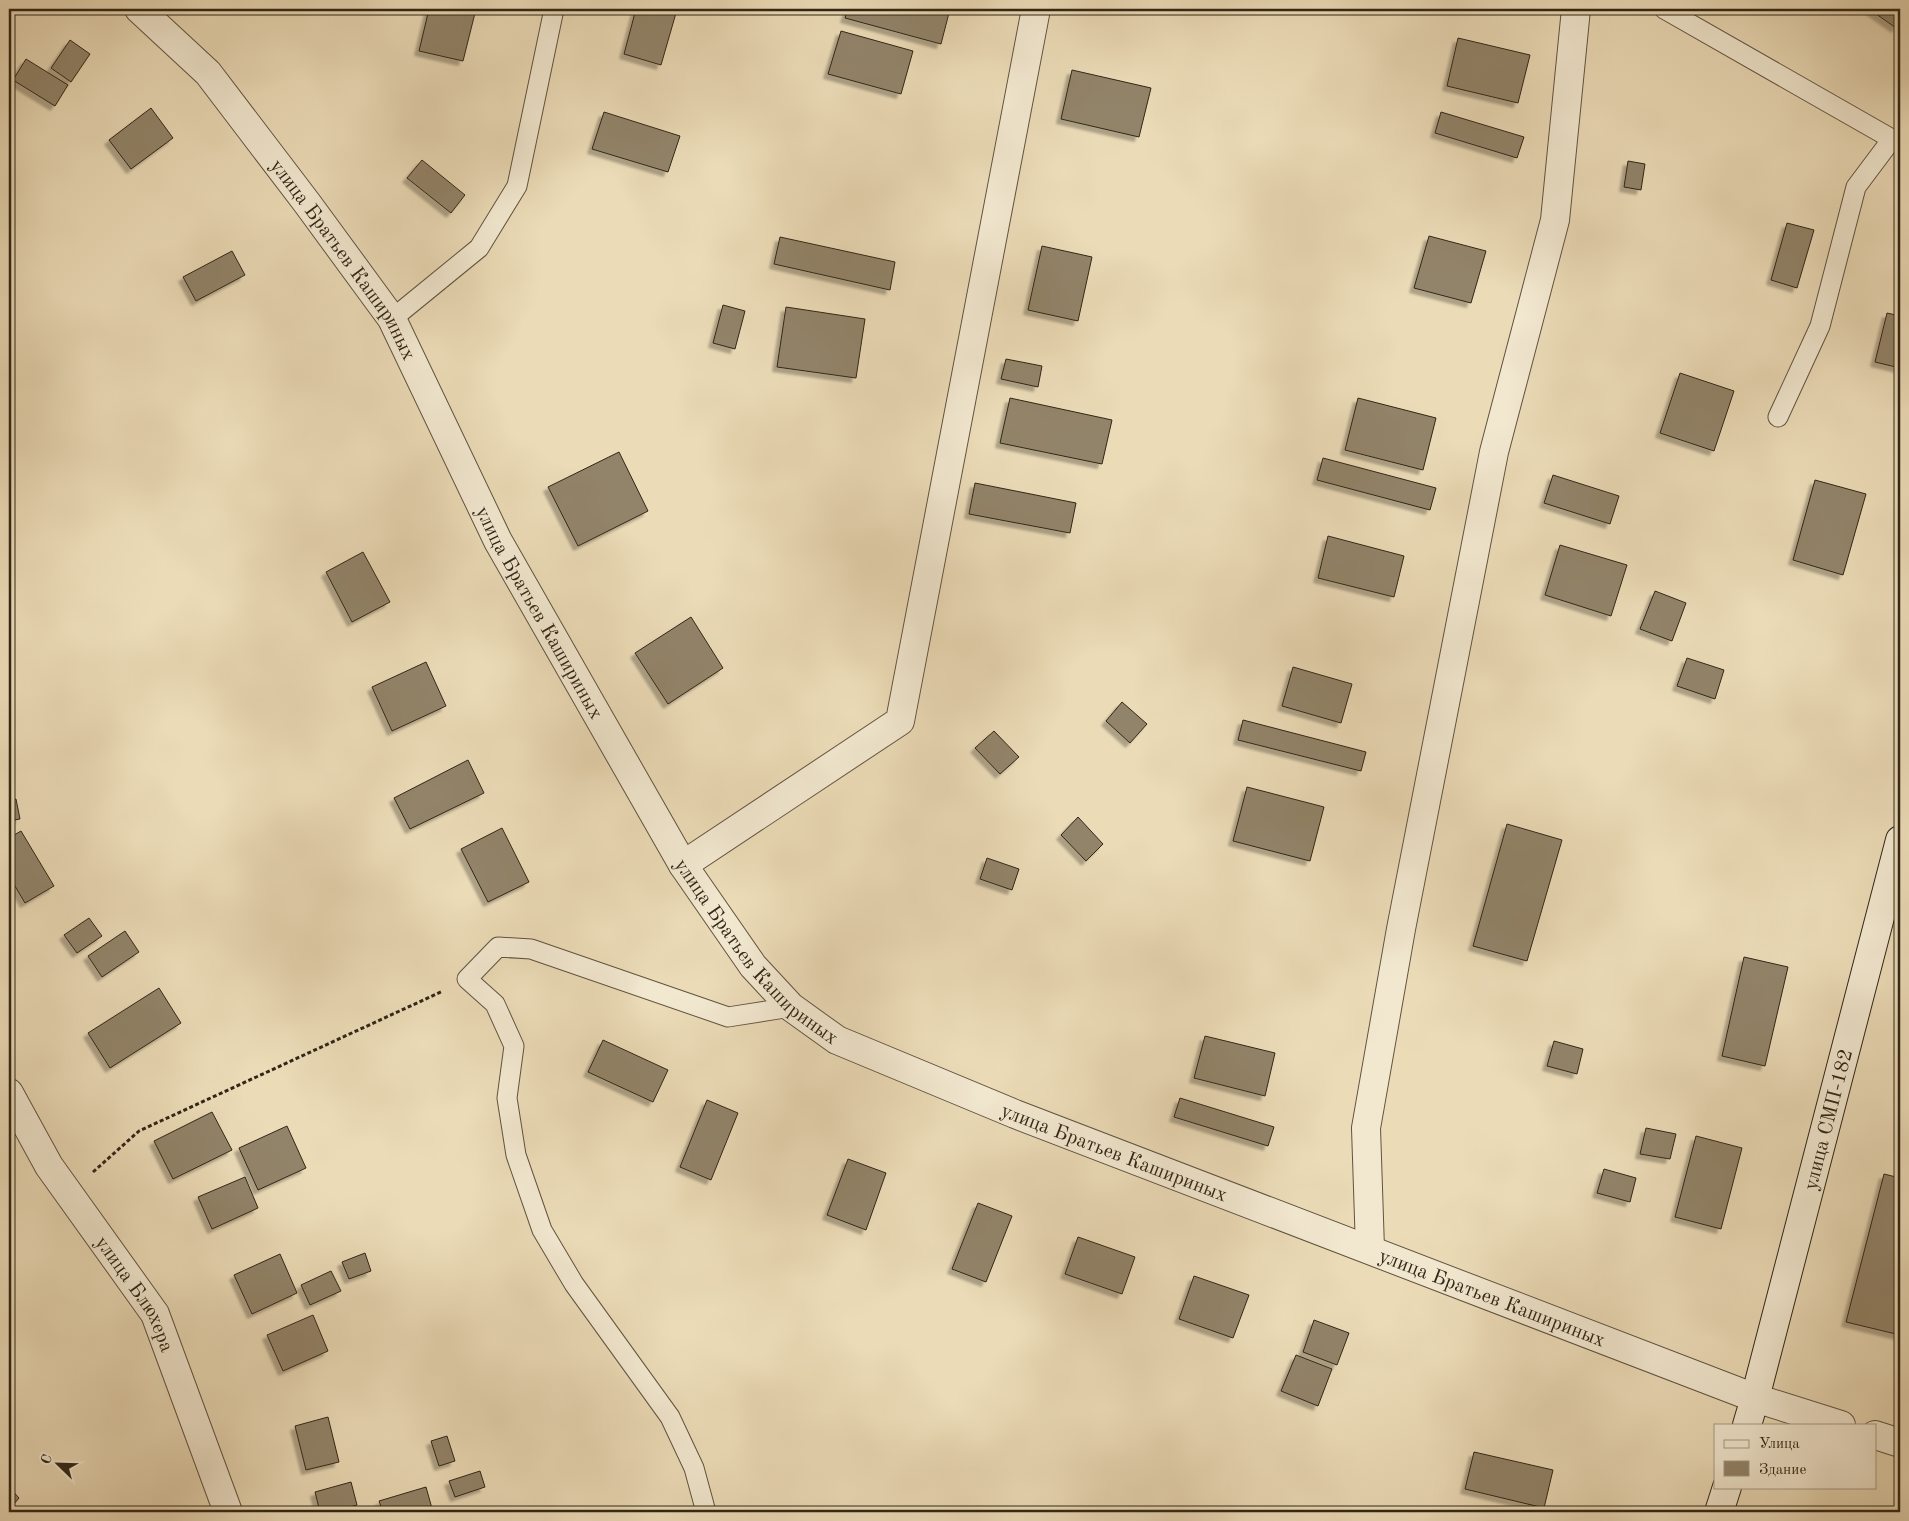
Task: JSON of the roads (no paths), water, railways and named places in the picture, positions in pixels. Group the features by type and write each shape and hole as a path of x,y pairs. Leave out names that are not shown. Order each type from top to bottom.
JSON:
{"street":[{"name":"улица Братьев Кашириных","path":"139,9 208,73 392,319 498,541 684,865 753,966 791,1007 837,1040 1015,1114 1755,1398 1838,1424"},
{"path":"684,865 900,720 1036,9"},
{"path":"1370,1249 1366,1128 1400,929 1494,452 1555,220 1576,9"},
{"name":"улица СМП-182","path":"1755,1398 1900,840"},
{"name":"улица Блюхера","path":"9,1093 49,1166 155,1314 228,1512"},
{"path":"1746,1424 1755,1398"},
{"path":"1876,1435 1900,1443"},
{"path":"1719,1512 1727,1488"}],"lane":[{"path":"392,319 479,248 516,186 554,9"},
{"path":"1664,9 1896,140 1856,187 1820,326 1778,417"},
{"path":"706,1512 694,1468 670,1417 574,1284 542,1230 516,1155 507,1098 514,1046 495,1004 467,979 498,947 531,949 728,1017 791,1007"}]}
